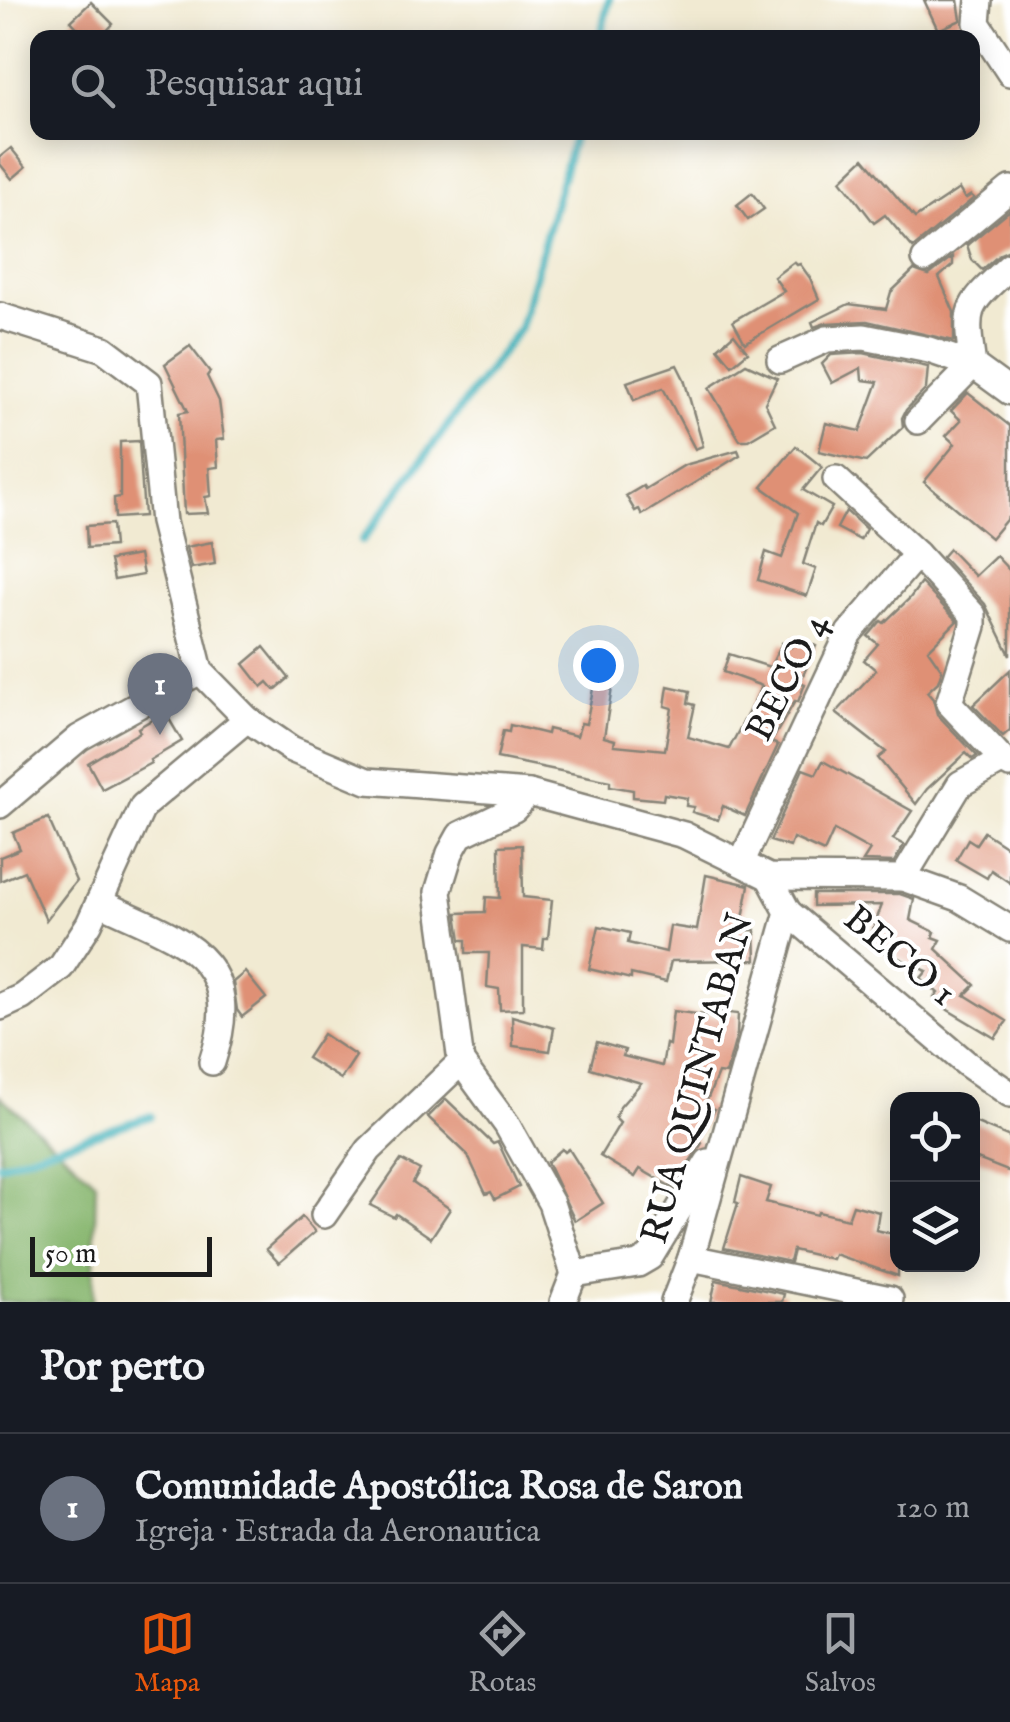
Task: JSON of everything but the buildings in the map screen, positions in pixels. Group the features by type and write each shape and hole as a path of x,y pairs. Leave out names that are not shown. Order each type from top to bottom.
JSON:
{"street":[{"path":"978,0 977,23 1010,73"},
{"path":"925,259 1010,189"},
{"path":"974,366 968,325 970,304 1010,266"},
{"path":"0,316 104,349 149,383 163,522 200,671 247,719 291,750 367,781 529,793 684,834 769,877 902,878 958,898 1010,929"},
{"path":"780,360 828,339 864,337 929,350 974,366 1010,392"},
{"path":"918,421 974,366"},
{"path":"836,479 917,554 973,614 973,626 949,703 1006,762 960,784 902,878"},
{"name":"BECO 4","path":"742,862 849,633 917,554"},
{"path":"0,805 79,738 200,671"},
{"path":"0,1007 22,998 62,967 89,924 143,806 247,719"},
{"path":"529,793 514,810 460,836 450,853 438,892 461,1062 507,1125 551,1203 574,1274 564,1302"},
{"name":"RUA QUINTABAN","path":"674,1302 690,1258 788,912 769,877"},
{"path":"99,902 187,944 203,957 214,973 221,1003 221,1034 212,1062"},
{"name":"BECO 1","path":"788,912 967,1064 1010,1094"},
{"path":"324,1216 369,1150 461,1062"},
{"path":"574,1274 638,1264 650,1257 725,1132"},
{"path":"690,1258 890,1299"}],"green space":[{"path":"0,1096 96,1182 93,1302 0,1302"}],"waterway":[{"path":"602,30 609,0"},
{"path":"362,541 520,328 573,140"},
{"path":"0,1165 151,1116"}],"place":[{"name":"Comunidade Apostólica Rosa de Saron","path":"160,735"}]}
